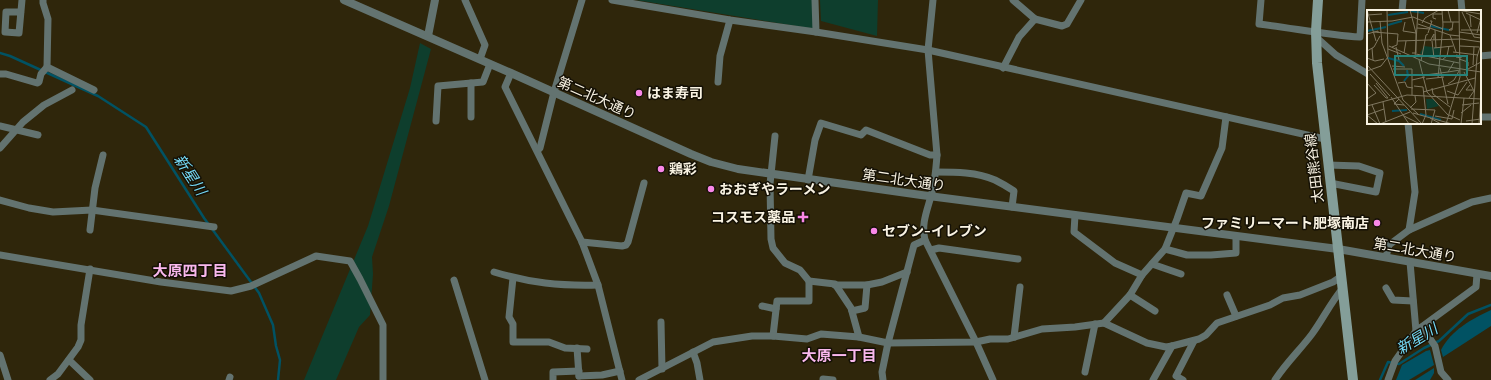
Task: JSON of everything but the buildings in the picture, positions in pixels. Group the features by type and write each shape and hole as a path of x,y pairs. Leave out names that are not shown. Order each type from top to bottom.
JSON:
{"main road":[{"name":"太田熊谷線","path":"1318,0 1316,34 1317,63 1353,380"}],"street":[{"path":"21,12 22,0"},
{"path":"0,74 6,74 37,84 39,82 41,74 46,67 48,19 43,3 44,0"},
{"name":"第二北大通り","path":"344,0 480,59 691,154 711,162 738,169 808,180 1338,249 1491,276"},
{"path":"428,36 435,0"},
{"path":"465,0 485,45 480,59"},
{"path":"538,150 540,148 554,92 582,0"},
{"path":"612,0 730,20 928,50 1325,139"},
{"path":"815,0 816,32"},
{"path":"933,0 928,50 937,155 932,196 923,225 925,240 976,342 993,380"},
{"path":"1013,0 1035,19 1062,26 1067,24 1081,0"},
{"path":"1261,0 1259,24 1316,34 1360,37 1365,14 1362,0"},
{"path":"1402,10 1403,0"},
{"path":"1461,0 1462,10"},
{"path":"1003,68 1019,37 1035,19"},
{"path":"718,82 720,56 730,20"},
{"path":"1316,34 1336,55 1367,73"},
{"path":"1481,56 1491,55"},
{"path":"436,121 438,86 483,82 490,64"},
{"path":"46,67 94,90"},
{"path":"511,73 506,87 582,242 598,285 622,380"},
{"path":"471,84 471,117"},
{"path":"0,148 23,122 44,105 72,90"},
{"path":"639,380 713,342 752,336 806,339 821,334 859,337 888,343 976,342 990,339 1008,339 1042,329 1075,327 1104,322 1130,295 1142,275 1165,249 1186,192 1201,196 1222,148 1226,117"},
{"path":"808,180 821,123 861,135 866,130 930,155 937,155"},
{"path":"1408,124 1415,192 1409,230"},
{"path":"0,126 38,135"},
{"path":"773,336 777,301 809,301 809,281 800,270 785,263 773,248 771,239 771,174 775,136"},
{"path":"90,230 95,188 103,156"},
{"path":"1328,166 1359,166 1380,173 1376,192 1330,183"},
{"path":"936,172 960,172 995,180 1014,191 1012,207"},
{"path":"582,242 622,246 626,245 644,183"},
{"path":"1386,257 1389,245 1409,230 1472,202 1491,198"},
{"path":"0,200 29,208 53,212 92,210 211,227"},
{"path":"1075,215 1074,232 1115,263 1142,275"},
{"path":"1165,249 1188,255 1211,255 1236,252 1236,236"},
{"path":"883,380 882,372 888,343 914,245 925,240"},
{"path":"931,250 939,248 1018,259"},
{"path":"0,255 231,291 254,285 316,256 350,261 383,325 383,380"},
{"path":"1410,262 1413,301 1419,329 1433,344 1442,372 1448,380"},
{"path":"1152,264 1181,274"},
{"path":"50,380 58,374 69,360 81,340 81,325 90,269"},
{"path":"494,272 513,278 567,286 598,285"},
{"path":"809,281 835,285 867,285 882,282 907,272"},
{"path":"1388,380 1394,364 1419,329 1476,287 1477,274"},
{"path":"1104,322 1147,343 1166,347 1172,346 1194,341 1206,335 1217,322 1270,305 1283,298 1300,295 1333,282 1342,276"},
{"path":"513,278 509,316 514,324 513,342 549,342 565,348 586,349"},
{"path":"454,280 485,380"},
{"path":"835,285 852,311 859,337"},
{"path":"852,311 865,308 867,285"},
{"path":"1014,337 1020,287"},
{"path":"1275,380 1282,369 1313,333 1332,302 1343,288"},
{"path":"1386,288 1393,300 1413,301"},
{"path":"1130,295 1155,311"},
{"path":"1227,295 1236,316"},
{"path":"762,306 776,309"},
{"path":"661,322 662,369"},
{"path":"1085,372 1095,324"},
{"path":"1183,380 1176,376 1194,341"},
{"path":"1154,380 1172,346"},
{"path":"577,348 579,376"},
{"path":"693,352 697,363 700,380"},
{"path":"0,355 8,380"},
{"path":"69,360 90,380"},
{"path":"553,380 553,372 579,376 602,375 620,371"},
{"path":"654,373 656,380"},
{"path":"823,380 833,380"}],"green space":[{"path":"636,0 814,0 815,29"},
{"path":"820,0 878,0 877,36 821,21"},
{"path":"420,43 431,49 389,206 372,257 373,274 370,315 359,327 336,380 304,380 368,226 410,88"}],"water":[{"path":"1491,310 1491,326 1443,357 1441,350 1456,331 1469,321"},
{"path":"1430,350 1434,365 1409,380 1396,380 1402,365"},
{"path":"1434,368 1434,373 1430,380 1415,380"}],"waterway":[{"name":"新星川","path":"0,53 10,56 98,96 146,127 204,218 259,293 273,325 280,360 278,380"},
{"name":"新星川","path":"1380,380 1388,362 1399,364 1424,348 1439,341 1468,314 1491,305"}],"place":[{"name":"はま寿司","path":"639,93"},
{"name":"鶏彩","path":"661,169"},
{"name":"おおぎやラーメン","path":"711,189"},
{"name":"コスモス薬品","path":"803,217"},
{"name":"ファミリーマート肥塚南店","path":"1377,223"},
{"name":"セブン-イレブン","path":"874,231"}],"district":[{"name":"大原四丁目","path":"190,271"},
{"name":"大原一丁目","path":"839,356"}]}
